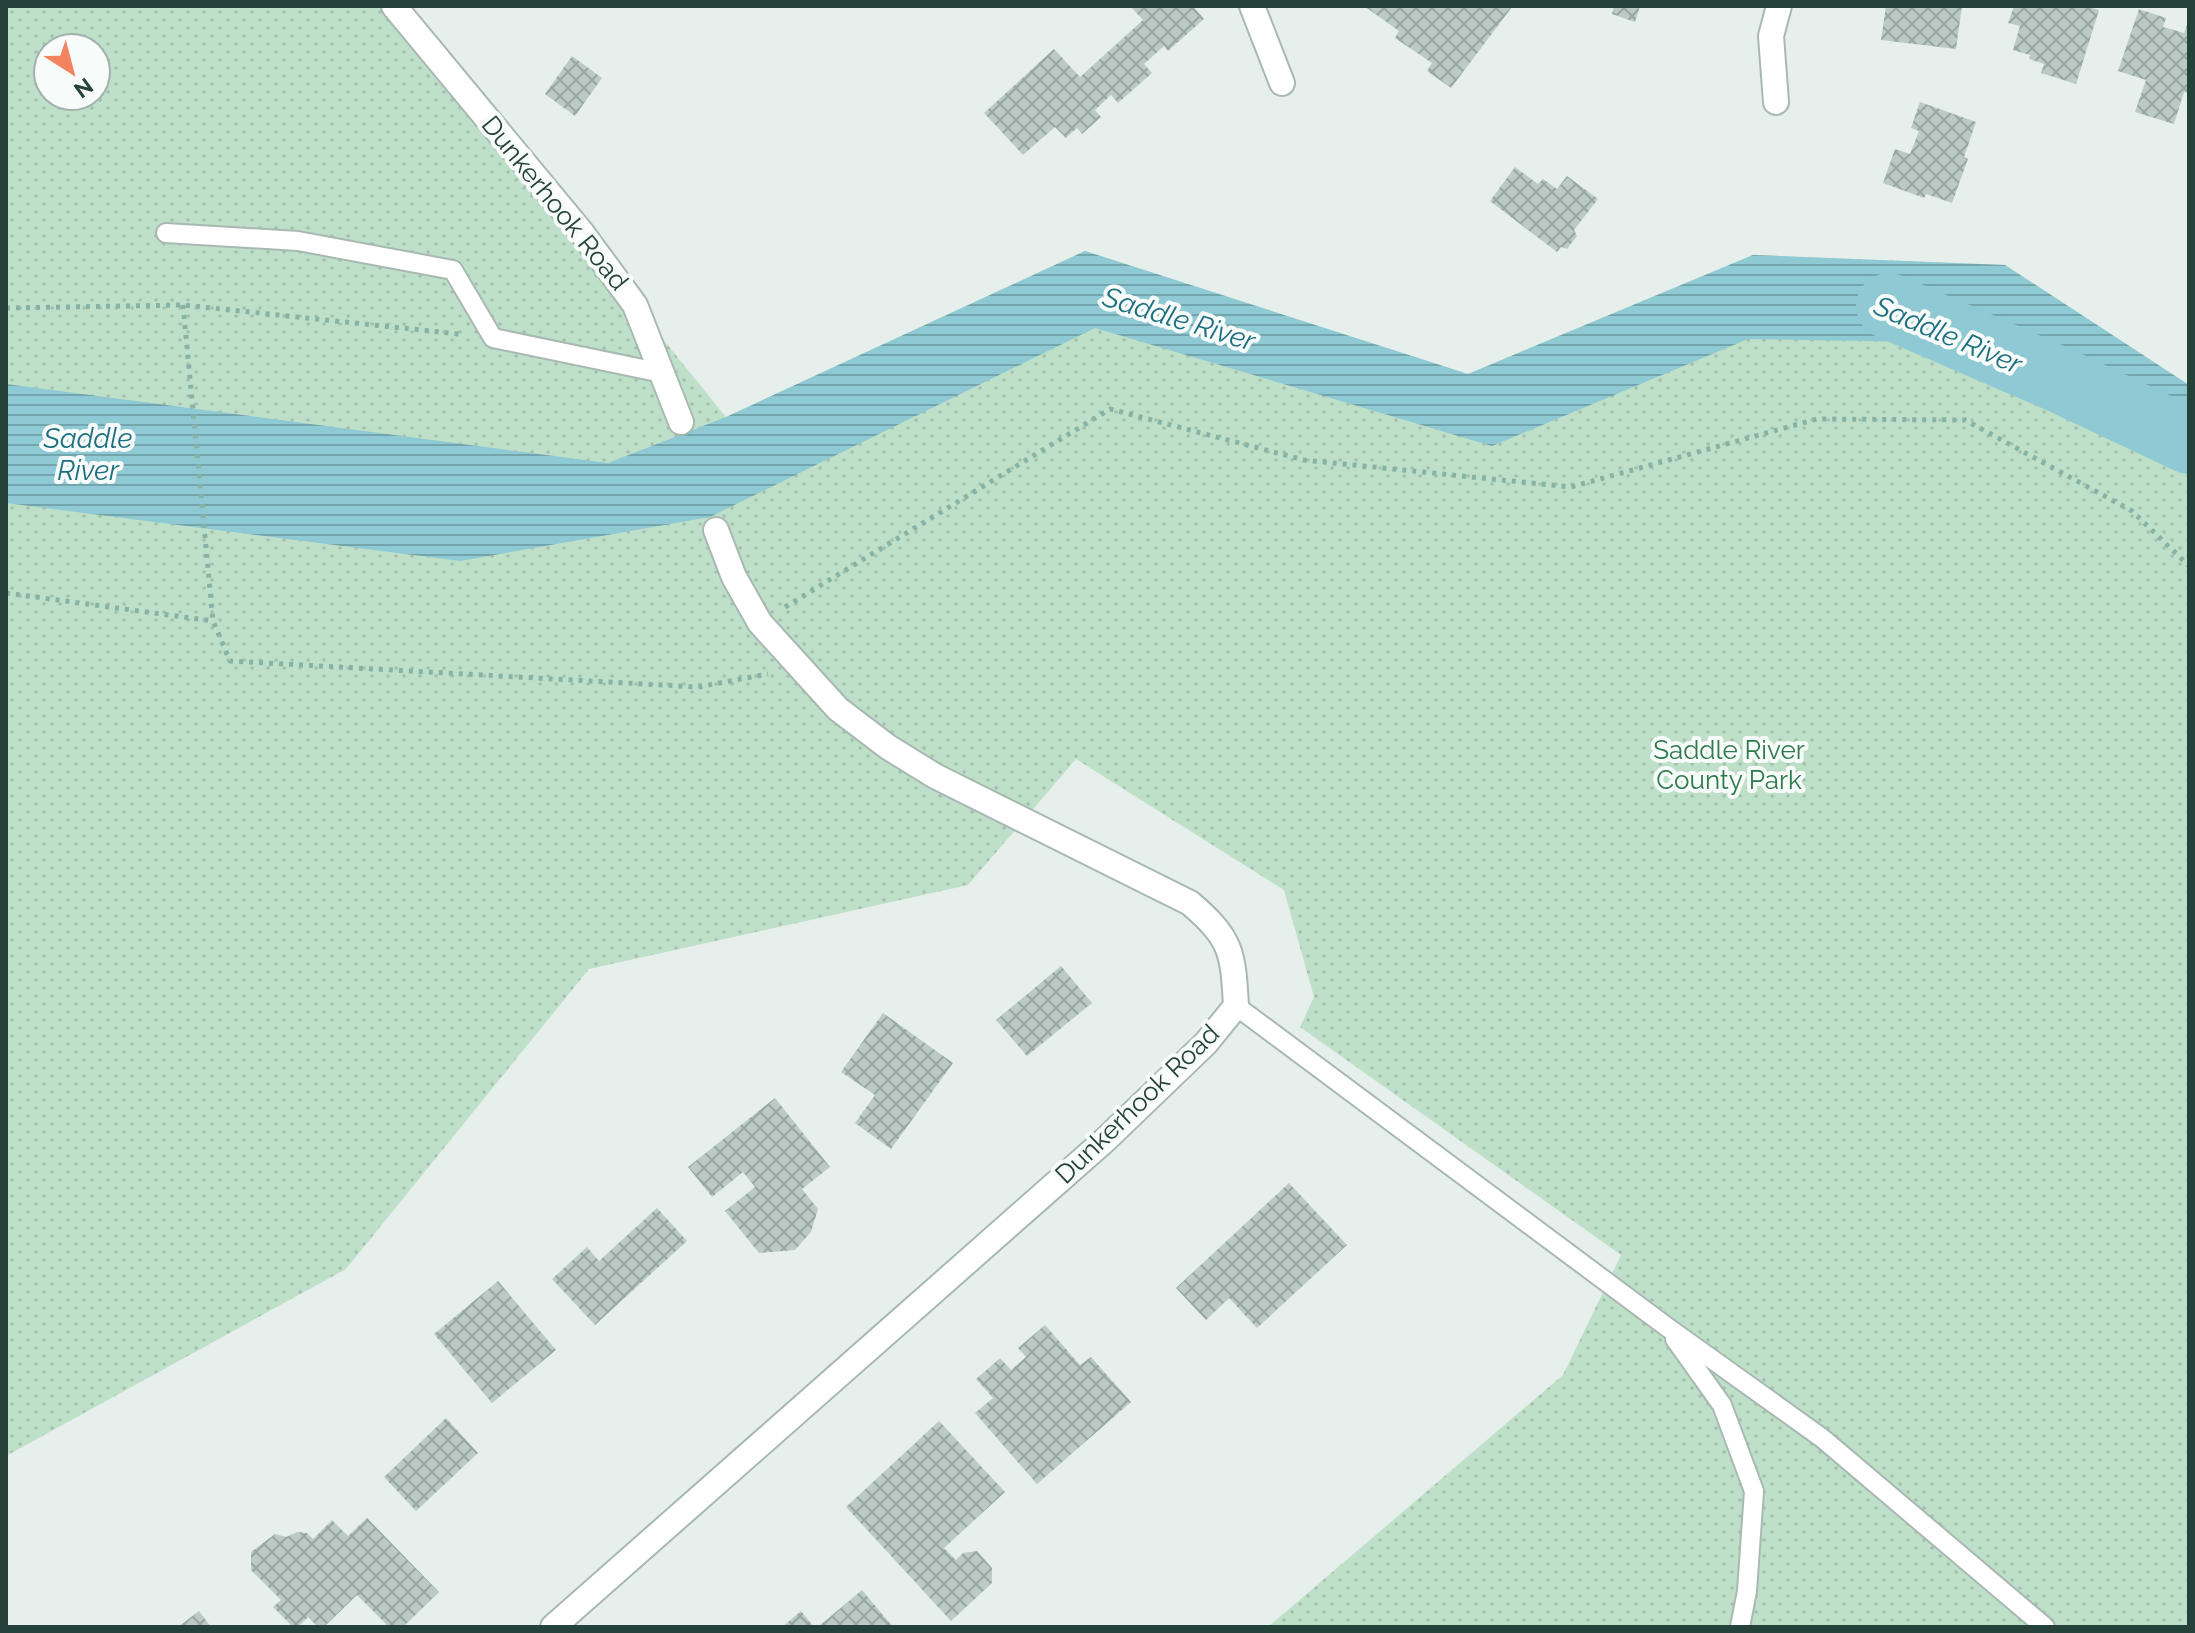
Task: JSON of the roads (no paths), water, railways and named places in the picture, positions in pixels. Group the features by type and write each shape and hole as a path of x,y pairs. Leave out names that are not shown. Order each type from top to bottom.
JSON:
{"street":[{"name":"Dunkerhook Road","path":"394,6 612,270 635,305 681,422"},
{"path":"1252,6 1282,83"},
{"path":"1776,102 1771,36 1779,6"},
{"name":"Dunkerhook Road","path":"553,1627 1104,1141 1206,1043 1236,1006 1234,968 1228,942 1214,923 1190,903 935,776 888,747 838,709 760,623 734,577 716,530"}],"lane":[{"path":"166,233 298,241 453,270 493,338 662,373"},
{"path":"1236,1006 1667,1327 1822,1438 2045,1627"},
{"path":"1667,1327 1722,1405 1754,1491 1748,1578 1740,1627"}],"water":[{"name":"Saddle River","path":"1085,251 1468,374 1753,255 2005,265 2189,385 2189,468 2060,380 2031,344 1748,339 1492,446 1095,328 710,517 460,561 6,503 6,384 608,463 726,417"}],"waterway":[{"name":"Saddle River","path":"1889,306 2060,380 2189,441"}],"park label":[{"name":"Saddle River County Park","path":"1729,765"}]}
